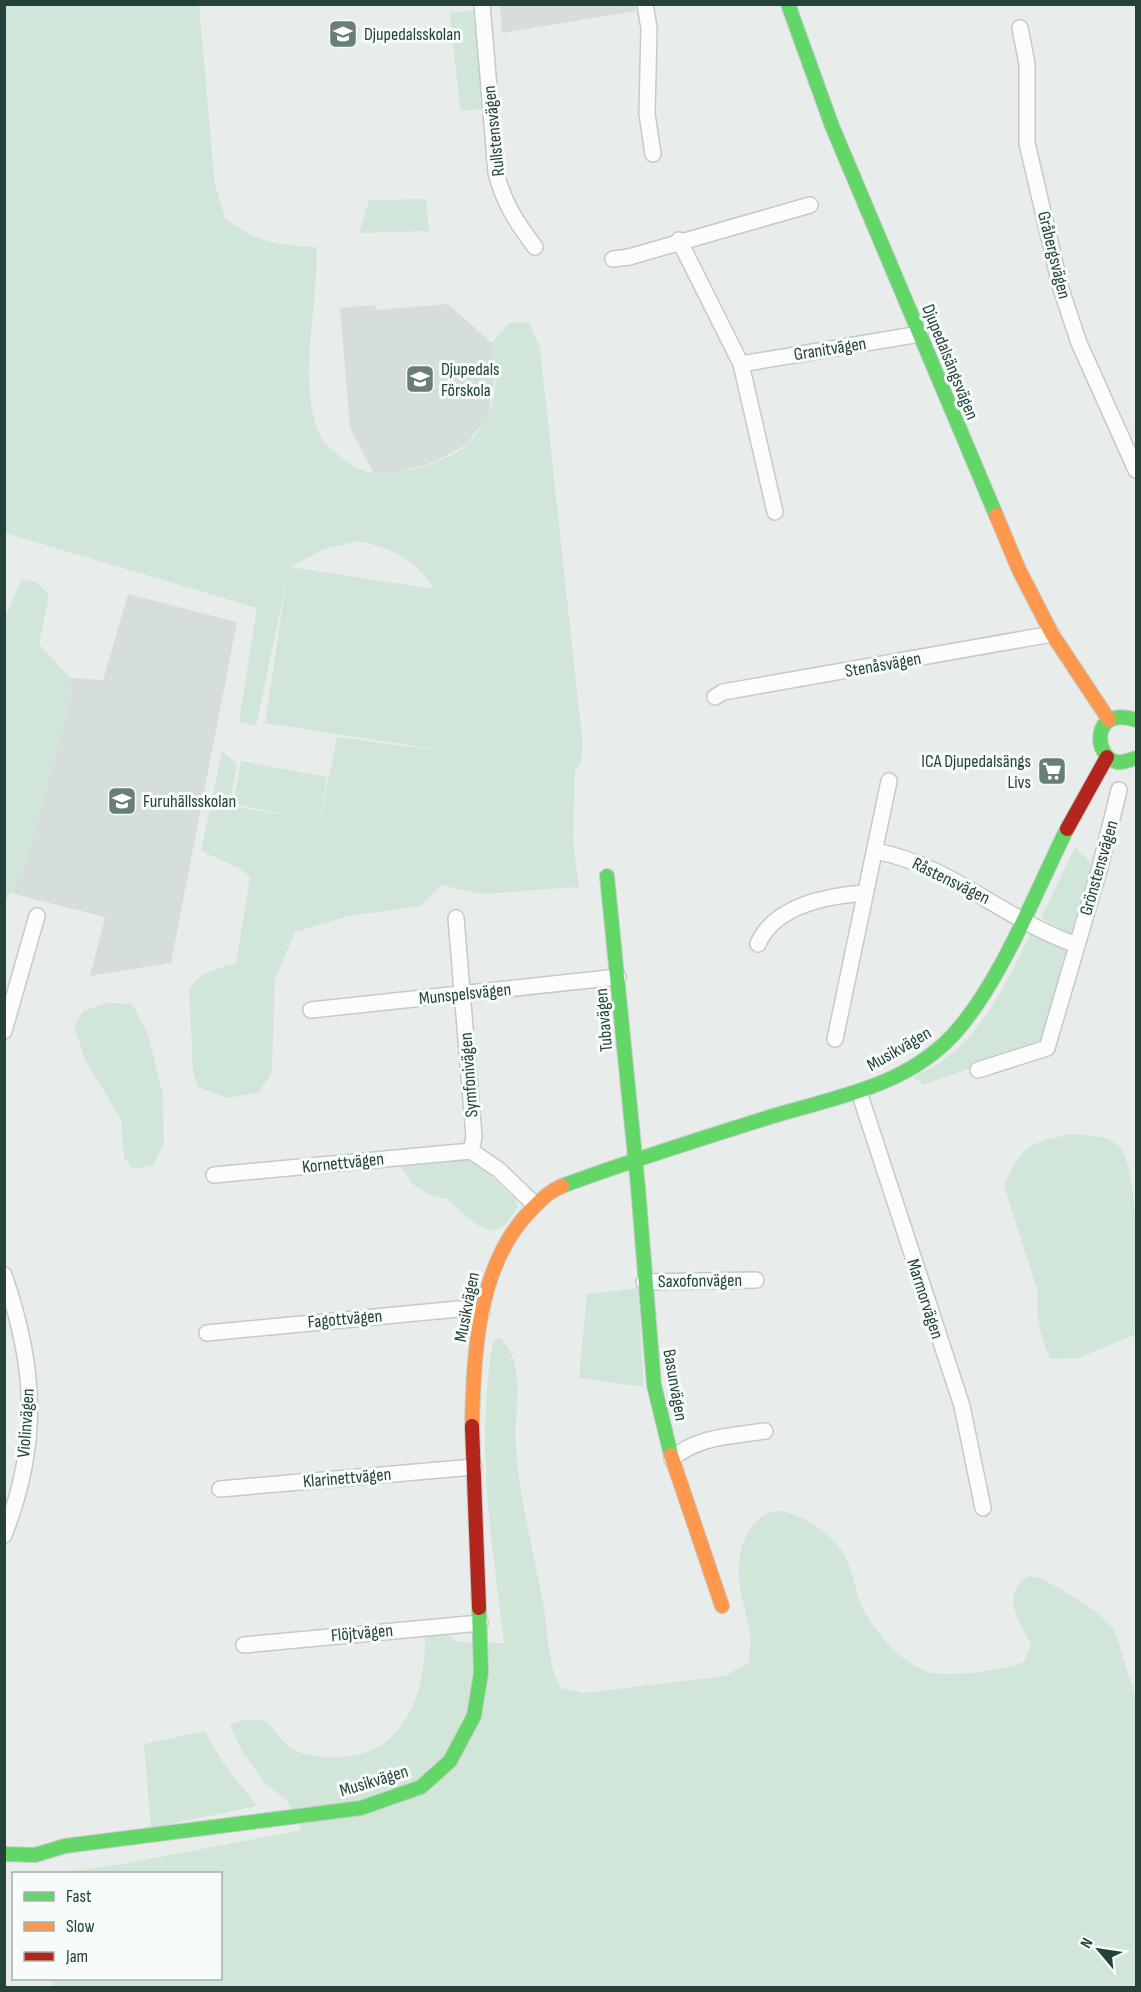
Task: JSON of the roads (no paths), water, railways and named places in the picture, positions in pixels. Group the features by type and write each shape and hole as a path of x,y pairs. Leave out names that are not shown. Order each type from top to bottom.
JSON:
{"street":[{"name":"Rullstensvägen","path":"482,4 496,172 501,192 515,220 535,247"},
{"path":"645,4 649,28 647,114 653,154"},
{"name":"Djupedalsängsvägen","path":"788,4 832,126 1019,570 1052,634 1108,720"},
{"name":"Gråbergsvägen","path":"1020,28 1027,64 1027,143 1061,289 1079,343 1137,470"},
{"path":"613,259 810,205"},
{"path":"679,240 741,364 775,512"},
{"name":"Granitvägen","path":"741,364 920,334"},
{"name":"Stenåsvägen","path":"715,697 723,692 1052,634"},
{"path":"1137,720 1121,715 1108,720 1102,727 1099,741 1107,757 1120,762 1137,758"},
{"name":"Musikvägen","path":"4,1854 21,1846 51,1842 64,1846 361,1808 405,1794 428,1782 463,1741 475,1714 479,1685 480,1623 472,1406 476,1351 492,1270 515,1225 533,1203 550,1191 634,1161 859,1092 917,1063 944,1045 984,991 1024,920 1085,795 1107,757"},
{"path":"835,1039 889,781"},
{"name":"Grönstensvägen","path":"978,1070 1047,1048 1119,790"},
{"name":"Råstensvägen","path":"875,851 927,866 1024,920"},
{"name":"Tubavägen","path":"607,876 634,1161"},
{"path":"758,944 764,930 774,920 806,904 847,894 864,893"},
{"path":"4,1031 37,916"},
{"name":"Symfonivägen","path":"456,918 474,1137 471,1151"},
{"path":"1024,920 1077,945"},
{"name":"Munspelsvägen","path":"311,1010 618,977"},
{"name":"Marmorvägen","path":"859,1092 963,1406 984,1508"},
{"path":"471,1151 499,1170 533,1203"},
{"name":"Kornettvägen","path":"214,1175 471,1151"},
{"name":"Basunvägen","path":"634,1161 654,1385 672,1459 722,1606"},
{"name":"Violinvägen","path":"4,1275 20,1321 31,1401 20,1486 4,1535"},
{"name":"Saxofonvägen","path":"645,1282 756,1280"},
{"name":"Fagottvägen","path":"207,1332 458,1309 483,1312"},
{"path":"672,1459 685,1448 698,1443 765,1431"},
{"name":"Klarinettvägen","path":"220,1489 474,1467"},
{"name":"Flöjtvägen","path":"244,1645 480,1623"}],"place":[{"name":"Djupedalsskolan","path":"343,34"},
{"name":"Djupedals Förskola","path":"420,379"},
{"name":"ICA Djupedalsängs Livs","path":"1052,771"},
{"name":"Furuhällsskolan","path":"122,801"}]}
